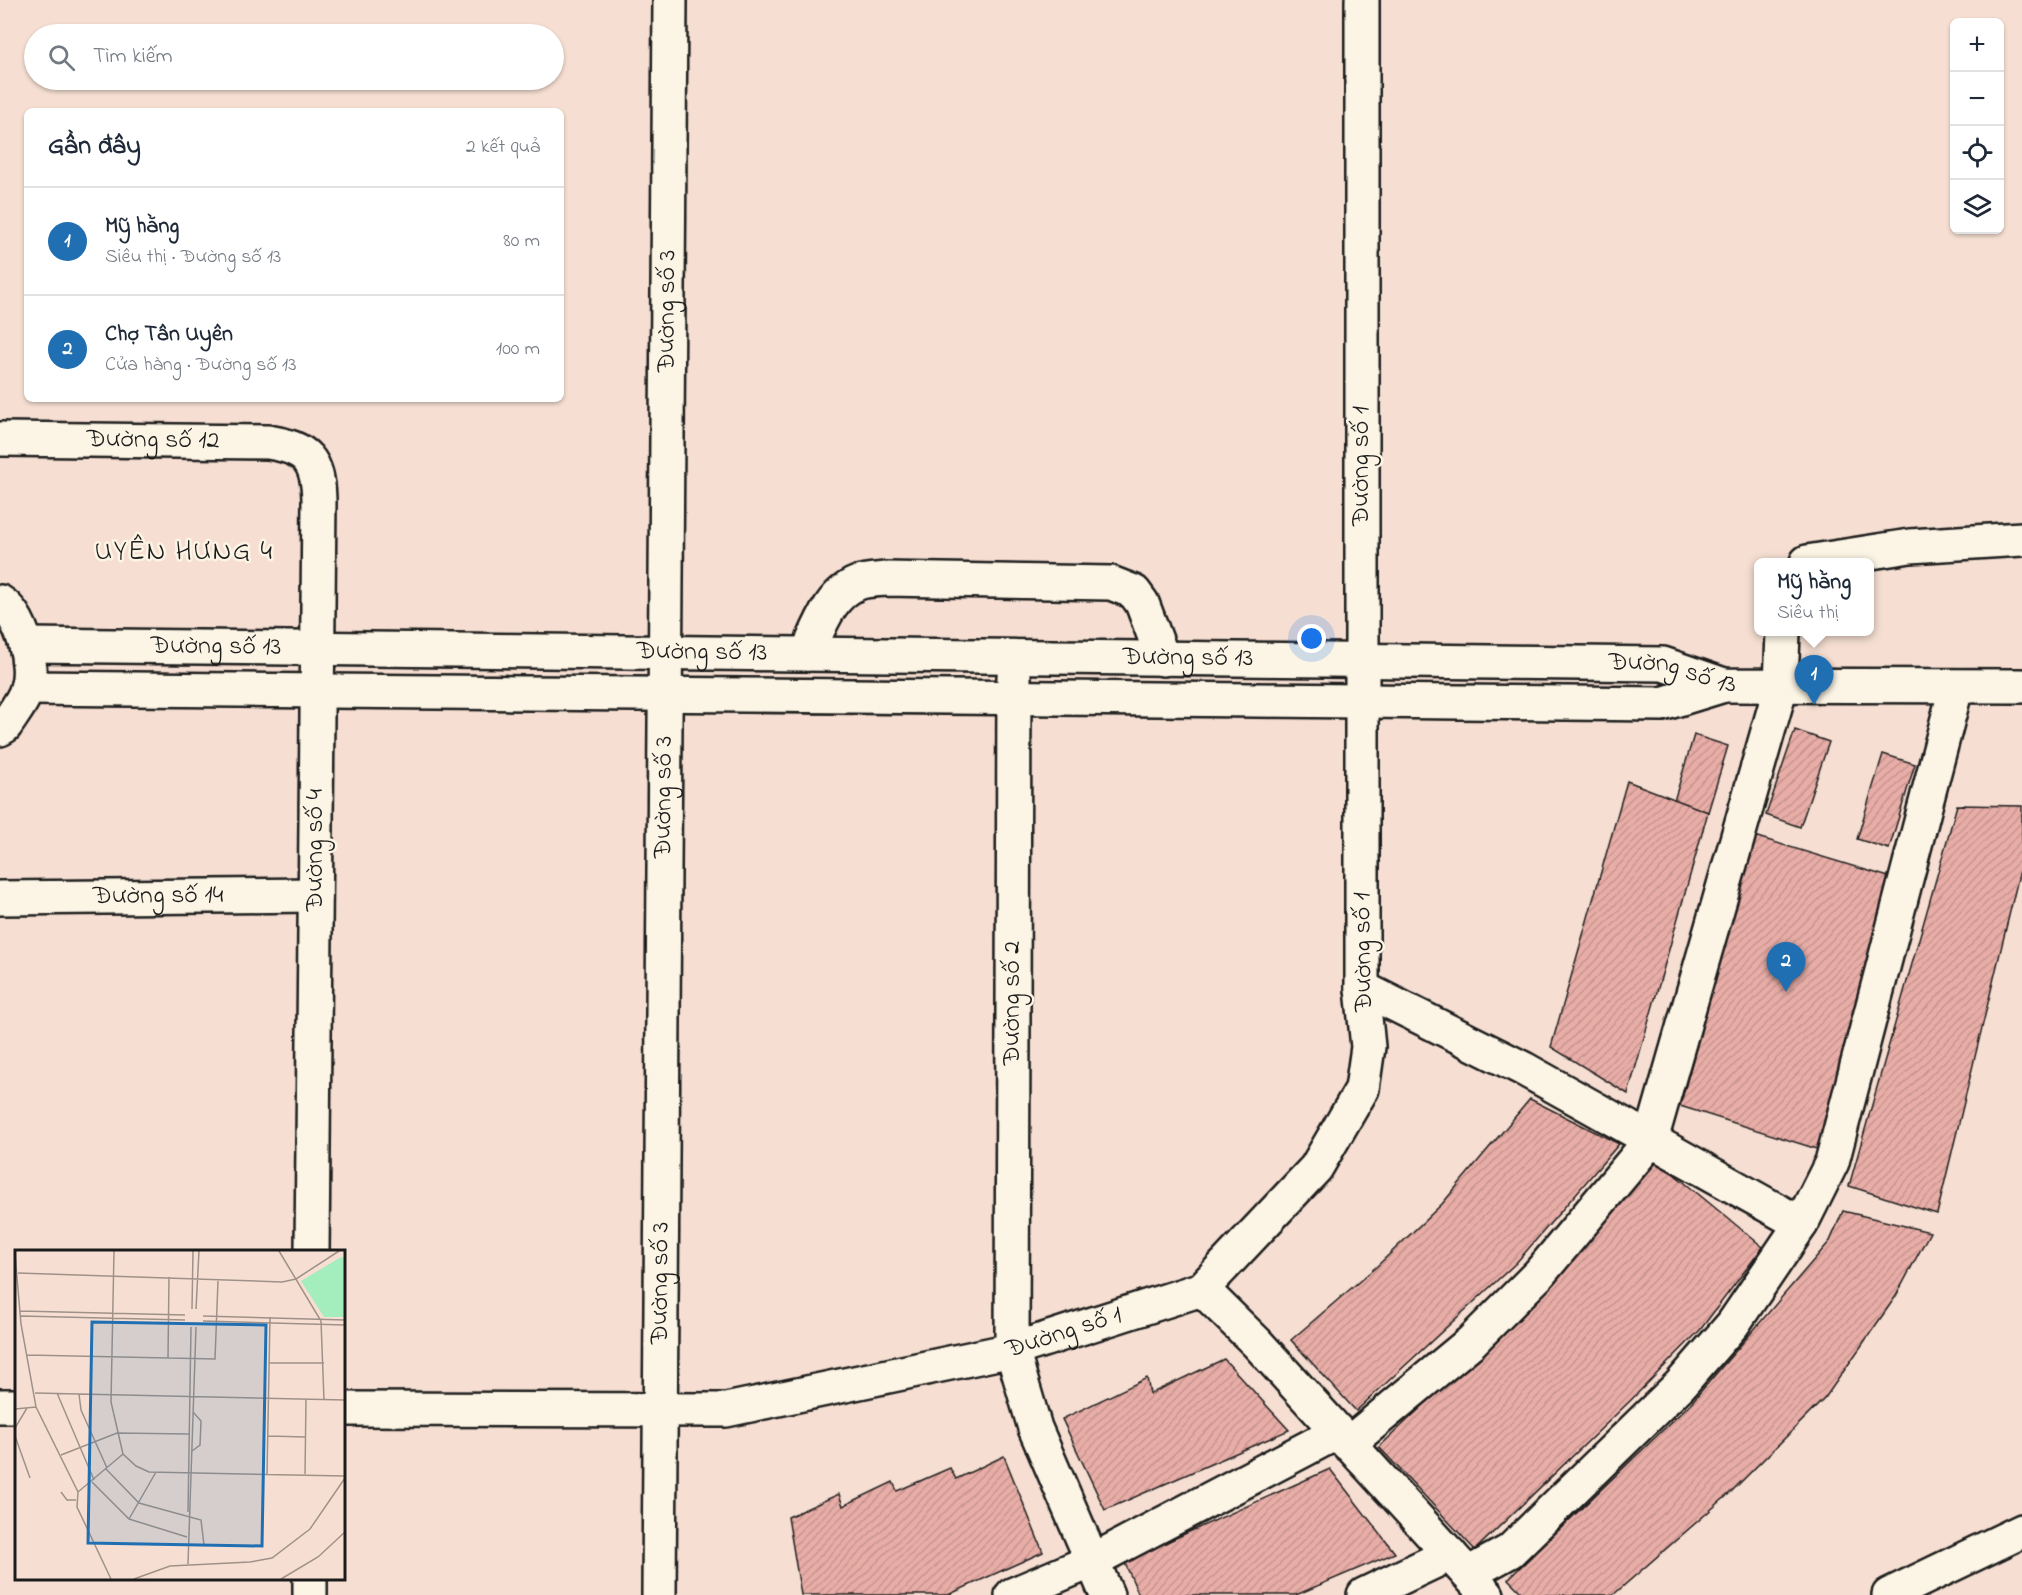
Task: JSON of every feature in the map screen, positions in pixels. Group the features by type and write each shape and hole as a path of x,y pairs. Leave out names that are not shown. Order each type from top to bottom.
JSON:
{"street":[{"name":"Đường số 3","path":"659,1595 670,0"},
{"name":"Đường số 1","path":"345,1409 726,1410 1012,1350 1202,1289 1316,1168 1362,1089 1368,1047 1362,988 1362,0"},
{"name":"Đường số 12","path":"0,439 268,442 289,445 304,453"},
{"name":"Đường số 4","path":"304,453 315,468 319,481 312,1250"},
{"path":"1833,558 1910,546 2022,539"},
{"path":"807,654 830,606 843,593 858,583 886,579 1111,583 1134,592 1142,603 1163,659"},
{"path":"0,602 7,606 28,645 27,688 5,726 0,729"},
{"path":"1012,1595 1092,1561 1343,1438 1471,1342 1524,1289 1651,1140 1781,686 1783,636"},
{"name":"Đường số 13","path":"28,645 1663,664 1724,685"},
{"name":"Đường số 2","path":"1014,657 1012,1350 1035,1428 1107,1595"},
{"name":"Đường số 13","path":"27,688 1662,704 1724,685"},
{"path":"1724,685 1956,688 2022,686"},
{"path":"1364,1595 1469,1574 1510,1551 1680,1385 1733,1324 1801,1224 1832,1162 1956,688"},
{"name":"Đường số 14","path":"0,898 315,895"},
{"path":"1362,988 1524,1069 1801,1224"},
{"path":"1202,1289 1257,1343 1469,1574"},
{"path":"1889,1595 2022,1531"}],"building":[{"path":"1795,730 1829,742 1800,827 1766,815"},
{"path":"1694,735 1728,746 1708,812 1674,801"},
{"path":"1883,754 1915,764 1889,849 1857,839"},
{"path":"1627,781 1708,812 1628,1094 1551,1047"},
{"path":"1957,805 2022,806 2022,862 1937,1214 1849,1186"},
{"path":"1754,836 1892,878 1817,1149 1680,1106"},
{"path":"1530,1099 1619,1144 1516,1263 1356,1411 1291,1340 1376,1267 1442,1204"},
{"path":"1658,1161 1763,1247 1700,1330 1630,1401 1475,1550 1379,1447 1536,1299"},
{"path":"1843,1211 1930,1232 1896,1296 1825,1398 1730,1493 1613,1595 1524,1595 1508,1579 1690,1404 1830,1241"},
{"path":"1224,1359 1289,1430 1105,1510 1062,1419 1147,1378 1150,1394"},
{"path":"1004,1456 1043,1552 948,1595 801,1595 788,1517 839,1494 843,1506 893,1482 897,1491 950,1468 956,1479"},
{"path":"1330,1469 1395,1553 1296,1595 1139,1595 1124,1561"}],"place":[{"name":"Mỹ hằng","path":"1814,705"},
{"name":"Chợ Tân Uyên","path":"1786,992"}],"district":[{"name":"UYÊN HƯNG 4","path":"184,552"}]}
